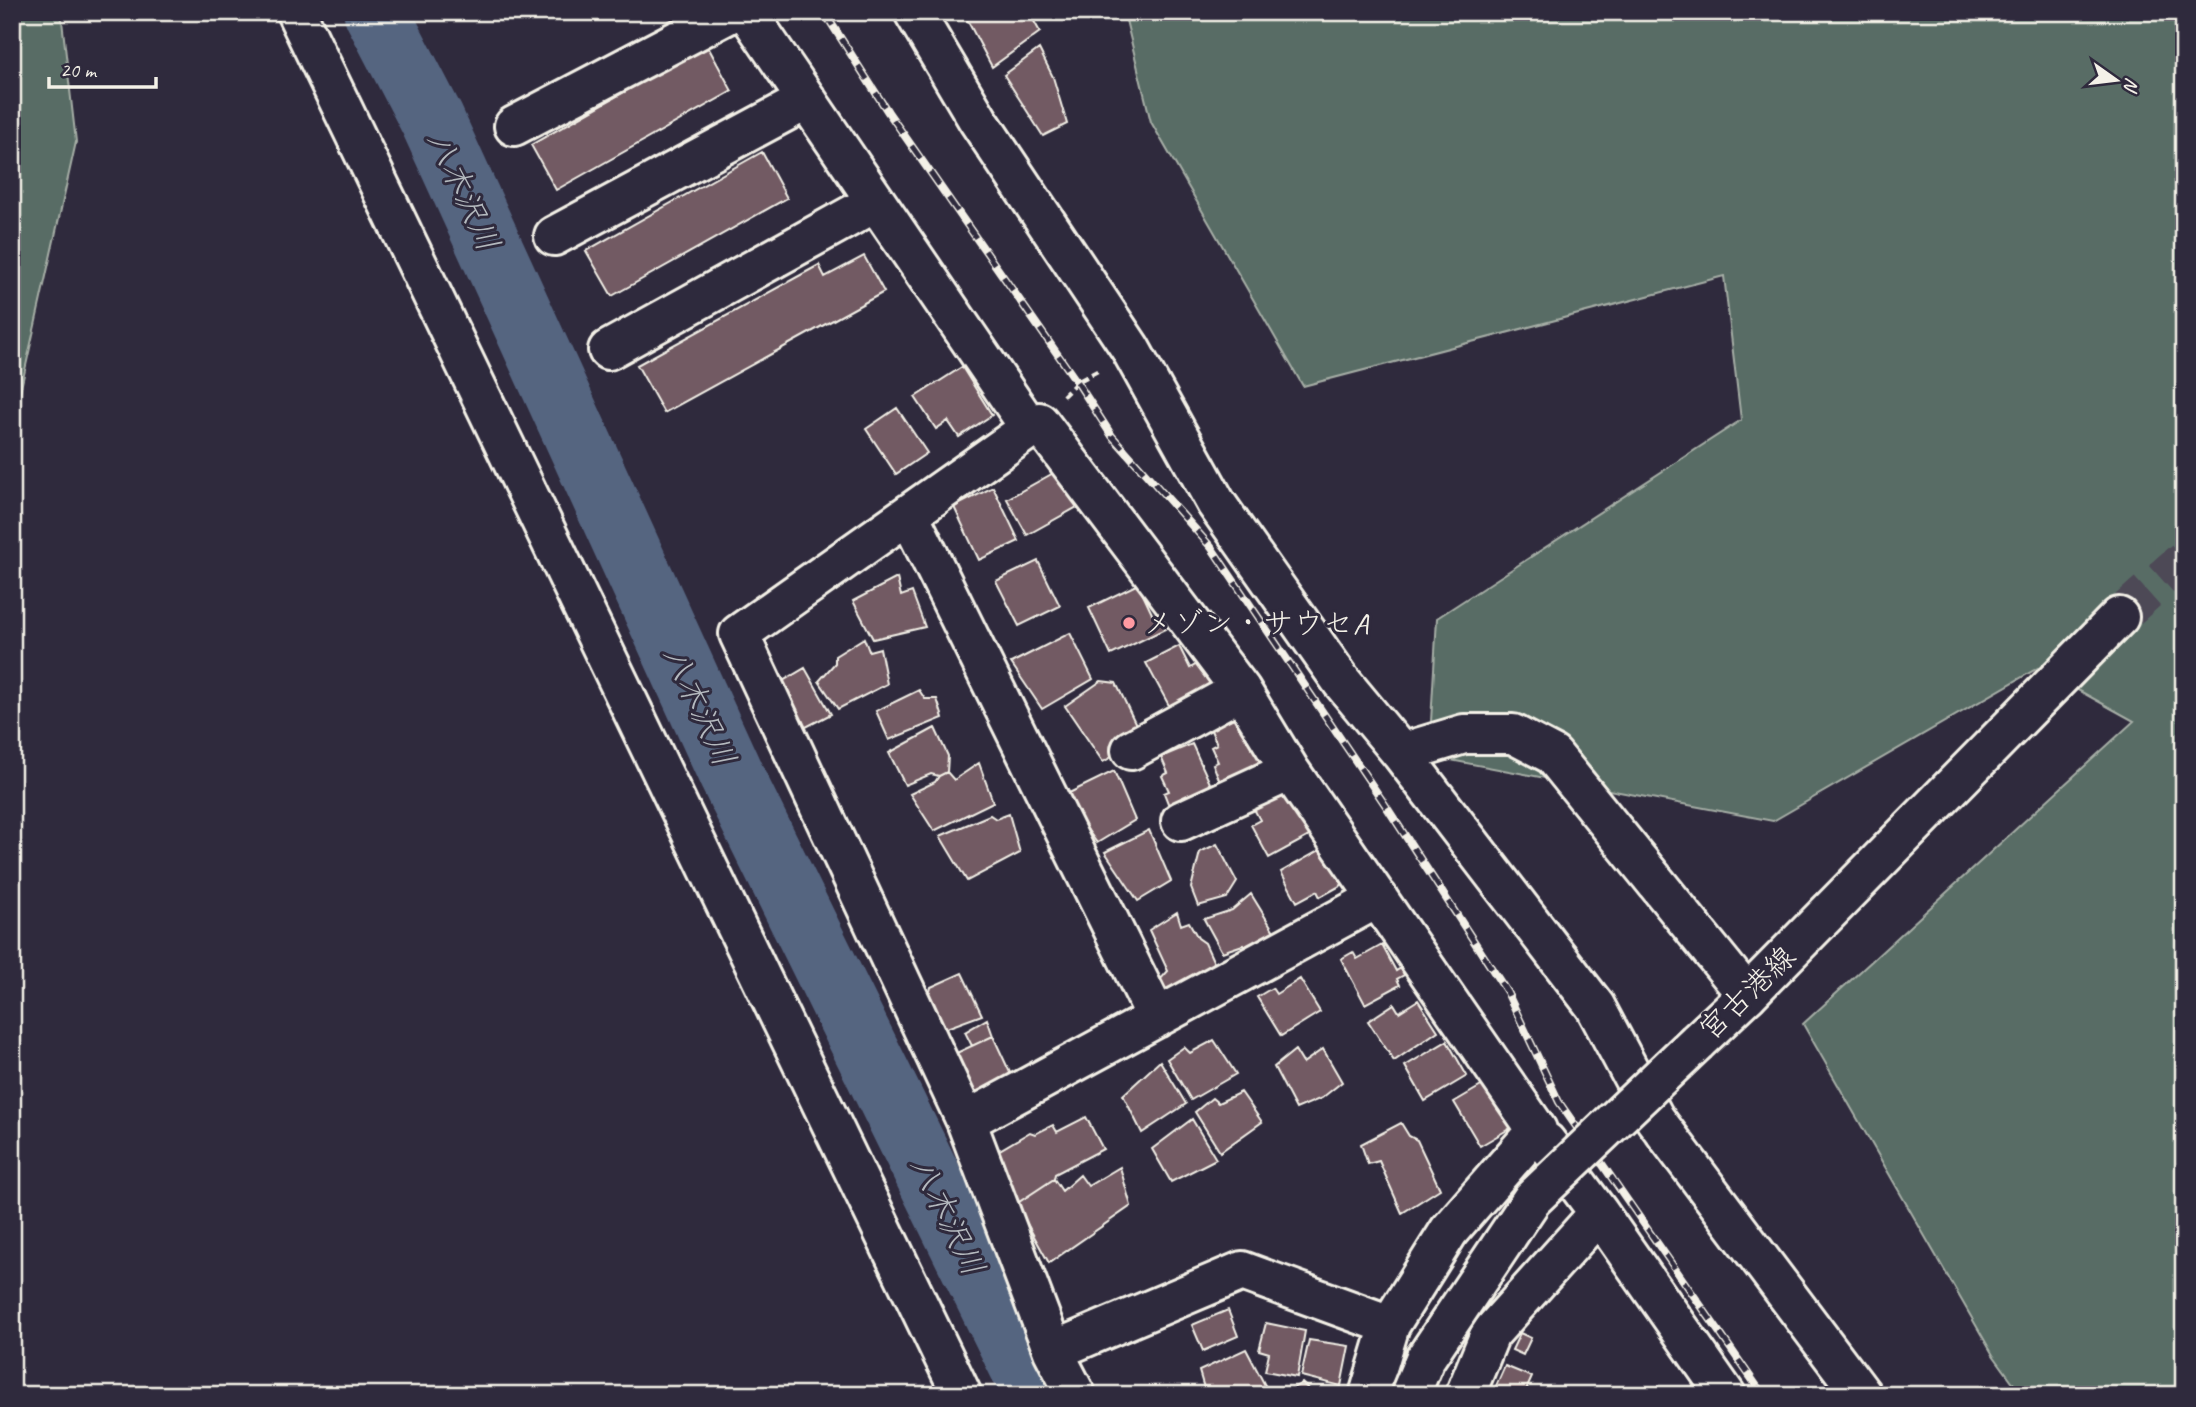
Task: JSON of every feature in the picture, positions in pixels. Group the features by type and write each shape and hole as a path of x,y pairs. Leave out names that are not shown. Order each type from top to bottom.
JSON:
{"street":[{"path":"296,12 962,1395"},
{"path":"514,126 732,12"},
{"path":"747,12 876,202 1035,425 1241,690 1290,771 1537,1130 1599,1213 1726,1395"},
{"path":"914,12 978,120 1130,348 1216,503 1342,682 1401,753 1595,1006 1655,1119 1862,1395"},
{"path":"554,236 807,100"},
{"path":"608,350 876,202"},
{"path":"1035,425 739,634 966,1121 1053,1351 1076,1395"},
{"path":"909,514 1157,1018"},
{"name":"宮古港線","path":"1410,1395 1425,1359 1532,1199 1747,995 2119,617"},
{"path":"1131,750 1241,690"},
{"path":"1401,753 1464,734 1513,734 1553,755 1747,995"},
{"path":"1181,821 1290,771"},
{"path":"966,1121 1378,898"},
{"path":"1368,1395 1390,1325 1449,1231 1537,1130"},
{"path":"1465,1395 1490,1334 1599,1213"},
{"path":"1053,1351 1242,1271 1390,1325"}],"path":[{"path":"1035,425 1077,382 1109,365"}],"green space":[{"path":"12,12 61,12 76,142 19,397 12,402"},
{"path":"1124,12 2184,12 2184,1395 2022,1395 1993,1355 1803,1024 2134,721 2038,668 1773,821 1429,756 1437,618 1741,420 1724,276 1303,386 1151,122"}],"building":[{"path":"963,12 1029,12 1040,32 992,67"},
{"path":"707,45 732,91 556,190 531,145"},
{"path":"1039,49 1053,77 1067,124 1043,136 1004,75"},
{"path":"762,152 787,198 612,296 586,251"},
{"path":"864,256 884,292 664,413 637,365 819,265 825,277"},
{"path":"962,367 992,415 959,437 948,421 936,429 915,397"},
{"path":"897,408 927,453 896,474 866,429"},
{"path":"1057,471 1077,507 1027,535 1007,499"},
{"path":"993,487 1019,541 979,560 954,507"},
{"path":"1038,561 1060,606 1019,626 996,581"},
{"path":"897,578 901,596 912,592 925,627 873,639 853,601"},
{"name":"メゾン・サウセA","path":"1138,584 1154,618 1159,615 1165,629 1111,655 1089,608"},
{"path":"1070,633 1093,679 1042,709 1011,663"},
{"path":"864,638 869,651 880,648 887,684 838,709 819,681 835,663 835,656"},
{"path":"1179,646 1190,668 1199,663 1214,691 1173,713 1146,663"},
{"path":"805,668 831,714 787,737 766,691"},
{"path":"1101,681 1116,683 1143,739 1103,762 1065,706"},
{"path":"919,690 925,699 937,699 943,718 889,740 876,711"},
{"path":"1241,715 1263,763 1220,782 1213,764 1218,762 1211,747 1217,744 1210,728"},
{"path":"935,728 948,756 947,772 939,776 931,774 905,785 889,753"},
{"path":"1192,744 1214,792 1171,811 1164,793 1169,791 1162,776 1168,773 1161,757"},
{"path":"979,763 993,802 934,831 910,794 935,782 947,772 954,780"},
{"path":"1114,771 1135,820 1097,843 1063,796"},
{"path":"1286,786 1311,835 1269,858 1251,825 1260,820 1254,809 1271,800"},
{"path":"1009,814 1020,853 967,881 940,836 990,815 996,819"},
{"path":"1149,830 1171,881 1138,901 1105,852"},
{"path":"1217,844 1237,882 1227,898 1198,906 1191,888 1200,852"},
{"path":"1329,845 1349,881 1320,897 1317,891 1297,902 1281,872"},
{"path":"1251,894 1278,938 1252,953 1243,945 1222,952 1204,919 1232,910"},
{"path":"1177,912 1181,925 1189,922 1198,938 1205,943 1221,978 1172,1005 1158,982 1168,971 1149,930"},
{"path":"1382,945 1396,971 1401,968 1404,975 1397,979 1400,985 1365,1004 1341,959 1353,952 1357,959"},
{"path":"962,973 982,1015 941,1030 922,995 930,991 931,987"},
{"path":"1300,979 1320,1012 1281,1036 1257,997 1272,988 1276,994"},
{"path":"1418,1000 1438,1031 1394,1061 1368,1021 1394,1004 1399,1012"},
{"path":"987,1019 993,1036 972,1046 965,1032"},
{"path":"993,1036 1019,1092 978,1115 950,1056"},
{"path":"1214,1040 1236,1074 1191,1100 1167,1059 1184,1047 1190,1053"},
{"path":"1447,1041 1467,1076 1425,1101 1405,1066"},
{"path":"1323,1049 1342,1082 1322,1098 1296,1109 1274,1067 1295,1050 1303,1063"},
{"path":"1160,1061 1186,1104 1142,1133 1123,1095"},
{"path":"1488,1082 1514,1126 1480,1146 1454,1102"},
{"path":"1241,1092 1262,1122 1220,1152 1195,1112 1212,1098 1218,1103"},
{"path":"1086,1117 1103,1149 1055,1174 1054,1179 1016,1204 998,1151 1030,1132 1035,1134 1053,1125 1057,1132"},
{"path":"1192,1119 1216,1159 1171,1182 1152,1149"},
{"path":"1401,1123 1409,1136 1417,1140 1440,1189 1402,1213 1379,1161 1368,1164 1361,1144"},
{"path":"1120,1167 1131,1206 1049,1263 1016,1204 1054,1179 1062,1191 1080,1175 1088,1186"},
{"path":"1228,1310 1238,1336 1203,1351 1192,1325"},
{"path":"1266,1323 1305,1331 1297,1377 1265,1371 1269,1353 1259,1350"},
{"path":"1520,1333 1531,1338 1523,1355 1512,1350"},
{"path":"1309,1340 1349,1346 1341,1386 1301,1376"},
{"path":"1246,1349 1270,1395 1206,1395 1199,1371"},
{"path":"1505,1366 1532,1377 1524,1395 1492,1395"},
{"path":"1302,1383 1315,1395 1281,1395"}],"waterway":[{"name":"八木沢川","path":"376,12 432,120 731,775 1036,1395"}],"tunnel":[{"path":"2119,617 2184,559"}],"railway":[{"path":"824,12 888,112 1112,436 1211,547 1384,803 1507,992 1559,1102 1763,1395"}],"place":[{"name":"メゾン・サウセA","path":"1129,623"}]}
